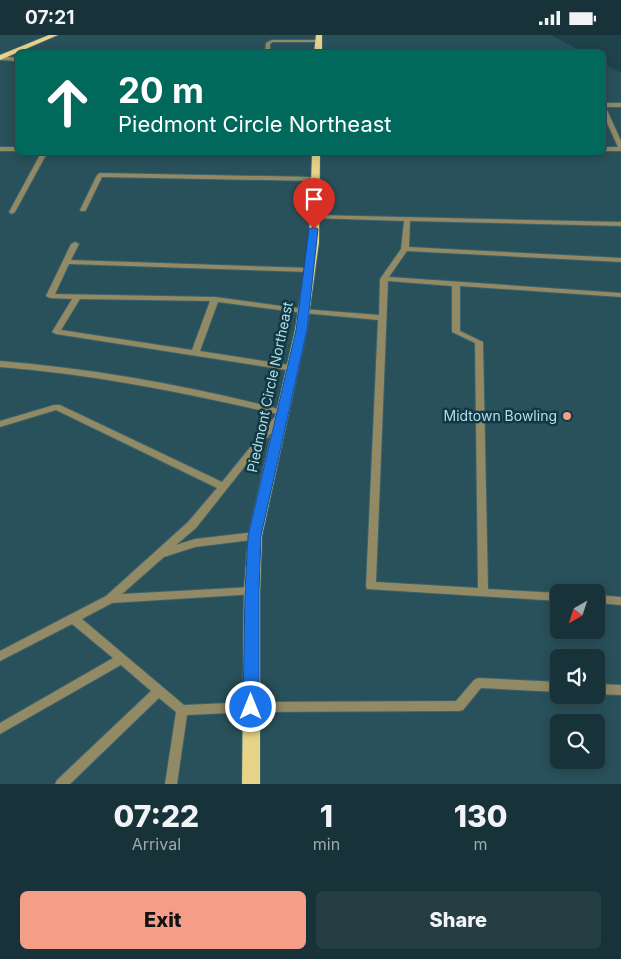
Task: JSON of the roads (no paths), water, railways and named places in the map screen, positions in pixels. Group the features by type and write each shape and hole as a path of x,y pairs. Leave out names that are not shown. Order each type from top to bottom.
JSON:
{"main road":[{"path":"19,50 55,35"},
{"path":"0,58 15,52"},
{"name":"Piedmont Circle Northeast","path":"251,784 252,591 255,536 301,330 310,270 316,155"}],"street":[{"path":"267,50 268,43 272,41 319,38"},
{"path":"0,58 15,60"},
{"path":"606,105 621,105"},
{"path":"606,115 621,149 606,149"},
{"path":"0,149 15,149"},
{"path":"12,212 43,155"},
{"path":"83,210 100,175 315,179"},
{"path":"314,217 621,224"},
{"path":"407,220 405,249 384,279 371,585 550,596"},
{"path":"75,245 50,296 215,299 303,311 382,318"},
{"path":"405,249 621,259"},
{"path":"66,262 310,270"},
{"path":"384,279 621,295"},
{"path":"456,283 456,332 479,342 483,591"},
{"path":"77,297 56,332 293,368"},
{"path":"195,353 215,299"},
{"path":"0,364 33,366 174,388 283,413 192,525 110,599 0,656"},
{"path":"0,424 57,407 224,487"},
{"path":"161,554 196,543 255,536"},
{"path":"110,599 252,591"},
{"path":"605,600 621,601"},
{"path":"73,619 182,710 251,707 459,706 478,683 550,687"},
{"path":"0,729 122,659"},
{"path":"605,689 621,690"},
{"path":"61,784 160,690"},
{"path":"171,784 182,710"}],"place":[{"name":"Midtown Bowling","path":"567,416"}]}
